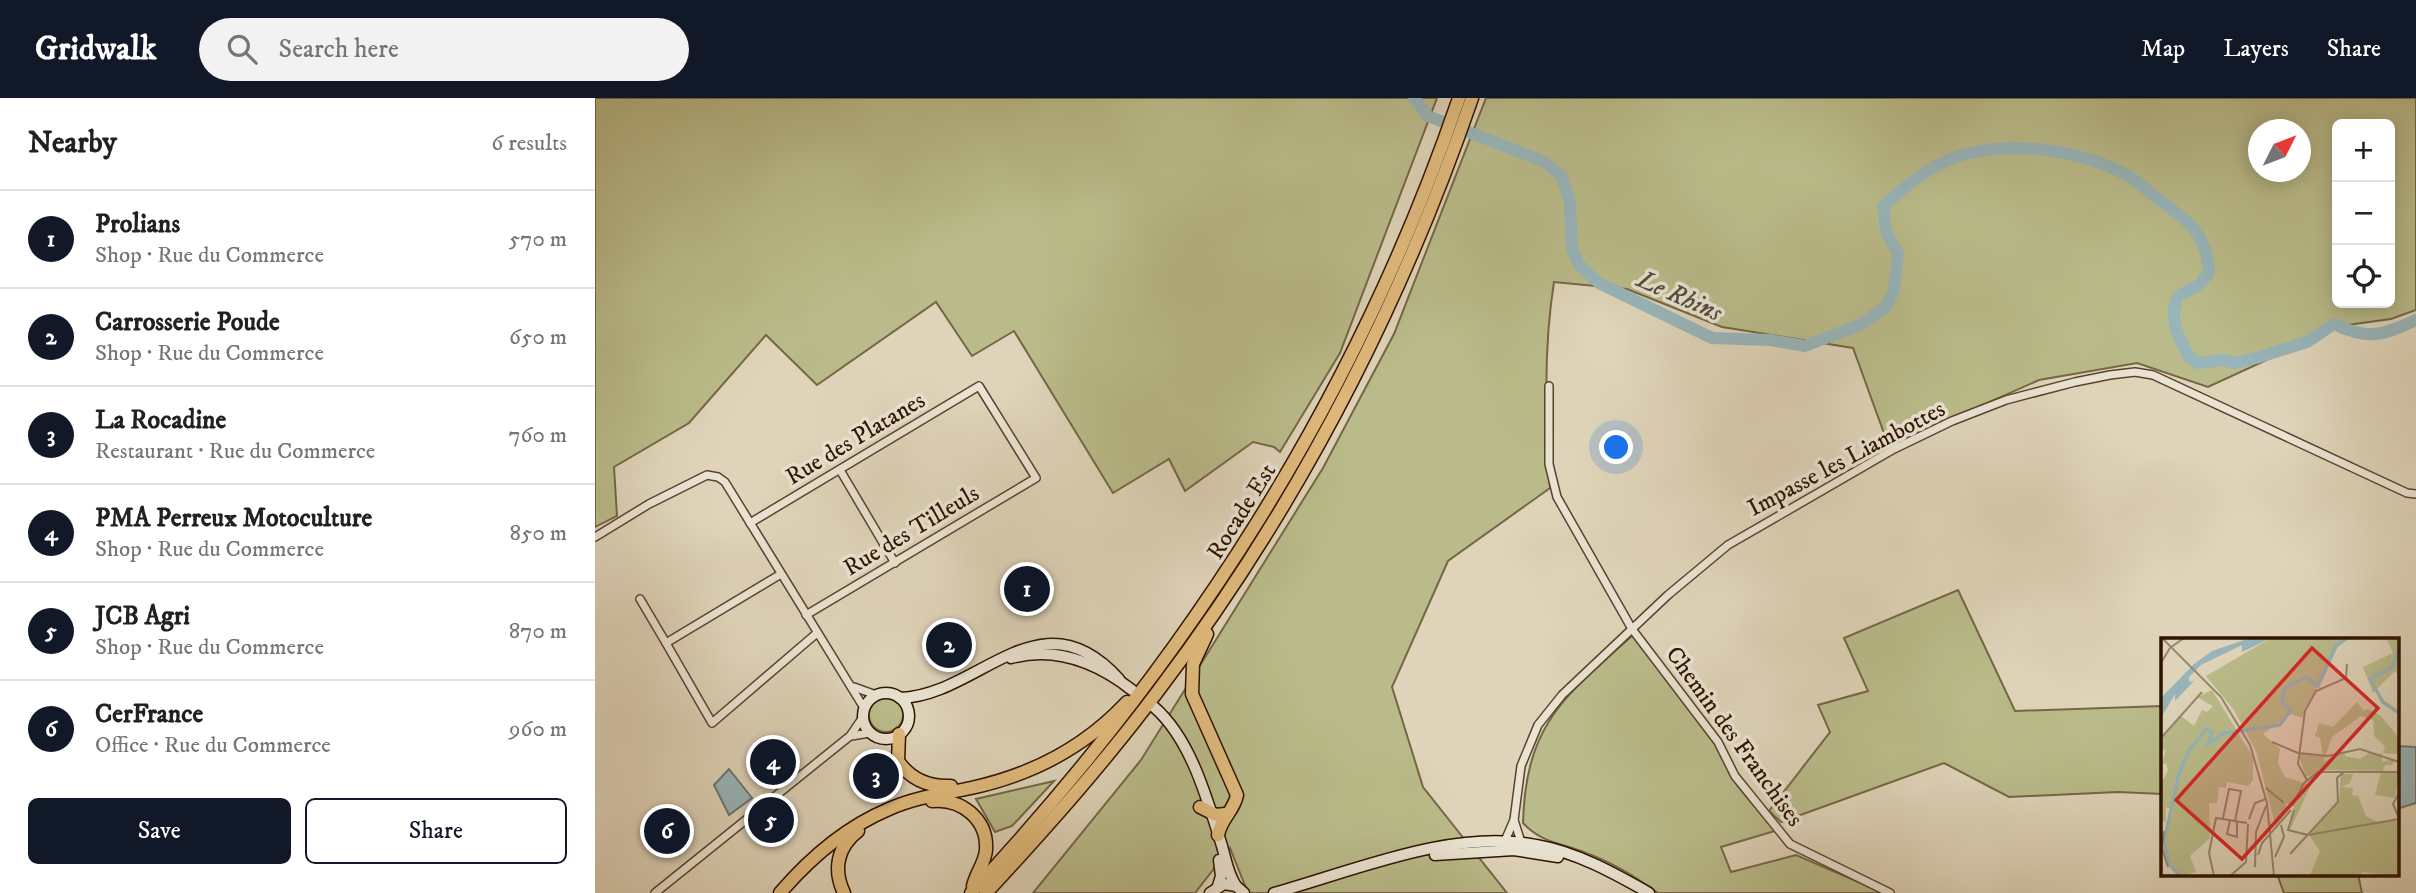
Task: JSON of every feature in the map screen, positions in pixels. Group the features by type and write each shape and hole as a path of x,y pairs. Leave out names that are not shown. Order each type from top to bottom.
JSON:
{"highway":[{"name":"Rocade Est","path":"986,893 1104,760 1159,690 1236,580 1305,469 1373,341 1422,234 1464,101"},
{"name":"Rocade Est","path":"971,893 1086,764 1147,686 1246,543 1295,463 1399,256 1446,153"},
{"path":"1218,835 1225,814 1236,800 1236,789 1197,709 1191,676 1202,642 1234,593 1236,580"},
{"path":"780,893 828,845 865,821 906,802 1013,777 1060,755 1084,740 1147,686"},
{"path":"899,734 897,757 907,772 929,785 968,788"},
{"path":"844,893 838,864 842,849 852,836 890,814 935,800 947,800 965,808 983,831 984,858 971,893"},
{"path":"1205,810 1225,814"}],"street":[{"name":"Impasse les Liambottes","path":"1514,820 1521,766 1538,725 1562,695 1728,545 1894,449 1952,421 2005,400 2110,375 2135,372 2177,384 2317,453 2407,493 2416,494"},
{"name":"Rue des Platanes","path":"750,523 979,386 1035,478"},
{"name":"Chemin des Franchises","path":"1549,386 1549,464 1557,498 1632,629 1717,742 1735,776 1790,845 1890,893"},
{"path":"840,470 895,563"},
{"path":"595,537 649,504 707,475 725,482 853,687 870,733"},
{"name":"Rue des Tilleuls","path":"806,615 1035,478"},
{"path":"666,643 781,574"},
{"path":"640,599 712,723 817,633"},
{"path":"853,687 876,695 888,693 900,698 926,695 1002,659 1015,650 1034,645 1066,647 1089,654 1132,690"},
{"path":"655,893 850,736 876,695"},
{"path":"850,736 870,733 884,738 899,734 906,726 909,715 926,695"},
{"path":"900,698 909,715"},
{"path":"1154,707 1167,720 1218,835 1229,873 1244,891"},
{"path":"1205,810 1221,866 1214,889 1244,891"},
{"path":"1511,846 1514,820"},
{"path":"1511,846 1514,820"},
{"path":"1274,893 1440,848 1511,846 1559,850 1649,893"}],"green space":[{"path":"595,98 1437,98 1340,353 1280,452 1274,447 1253,442 1185,491 1169,459 1113,493 1014,331 972,356 936,302 817,385 766,335 689,423 614,467 617,516 595,527"},
{"path":"1486,98 2416,98 2416,310 2391,319 2340,326 2208,387 2137,363 2039,380 1889,447 1853,348 1722,327 1627,289 1554,282 1547,359 1550,488 1448,561 1392,687 1423,787 1507,893 1248,893 1230,848 1195,893 1033,893 1141,760 1323,468 1394,334"},
{"path":"1958,590 2015,711 2161,706 2161,794 2118,792 2009,797 1944,763 1781,822 1769,811 1830,732 1818,705 1868,691 1844,638"},
{"path":"1634,634 1716,745 1737,785 1775,831 1721,847 1731,872 1796,855 1884,893 1658,893 1614,865 1545,839 1523,823 1532,760 1553,715 1588,676"},
{"path":"886,698 898,703 903,715 898,727 886,732 874,727 869,715 874,703"},
{"path":"1054,781 1012,826 995,832 976,799"},
{"path":"2278,876 2358,876 2362,893 2284,893"}],"water":[{"path":"2399,746 2416,747 2416,803 2399,808"},
{"path":"729,769 752,798 729,815 714,785"}],"waterway":[{"name":"Le Rhins","path":"1414,98 1428,116 1545,162 1562,177 1570,203 1572,249 1579,265 1599,283 1712,338 1770,340 1805,346 1862,324 1886,307 1894,290 1898,254 1886,231 1883,206 1920,176 1944,162 1966,154 2012,148 2061,152 2127,175 2195,231 2205,249 2209,273 2199,285 2178,296 2174,310 2175,327 2188,356 2198,363 2224,360 2234,363 2256,358 2307,342 2334,324 2356,332 2375,334 2394,330 2416,320"}],"place":[{"name":"Prolians","path":"1027,589"},
{"name":"Carrosserie Poude","path":"949,645"},
{"name":"PMA Perreux Motoculture","path":"773,762"},
{"name":"La Rocadine","path":"876,776"},
{"name":"JCB Agri","path":"771,820"},
{"name":"CerFrance","path":"667,831"}]}
